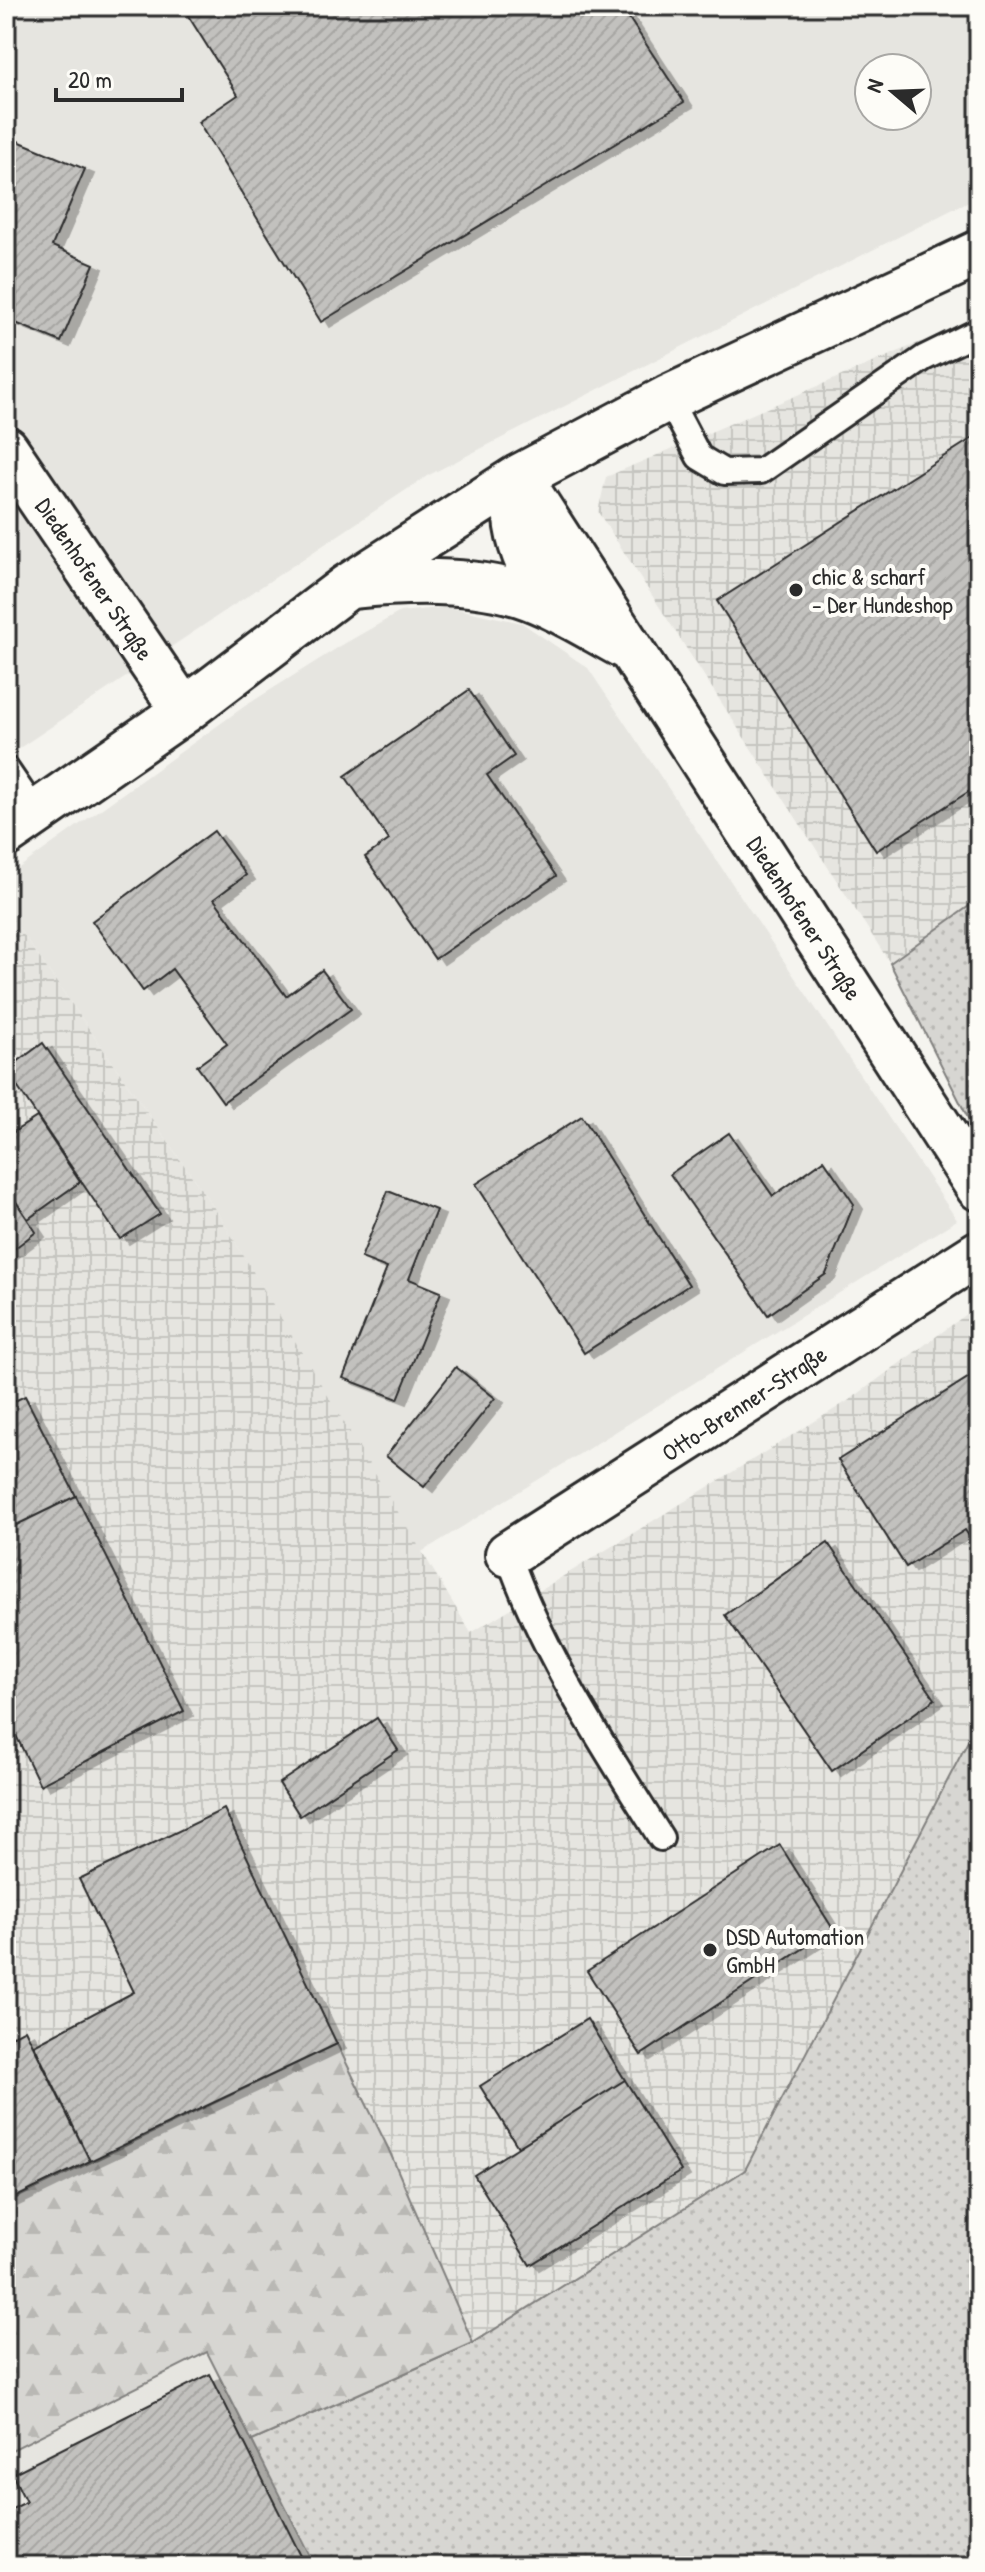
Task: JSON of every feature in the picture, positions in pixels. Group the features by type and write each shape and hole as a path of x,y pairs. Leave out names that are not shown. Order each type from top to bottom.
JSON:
{"street":[{"path":"21,824 184,711 347,587 519,477 668,398 979,253"},
{"name":"Diedenhofener Straße","path":"6,449 184,711"},
{"name":"Diedenhofener Straße","path":"519,477 514,499 521,544 535,581 553,607"},
{"name":"Diedenhofener Straße","path":"519,477 979,1188"},
{"name":"Diedenhofener Straße","path":"347,587 403,580 444,582 518,594 553,607 630,649"},
{"name":"Otto-Brenner-Straße","path":"508,1554 979,1253"}],"lane":[{"path":"668,398 699,457 724,472 761,471 924,358 979,331"},
{"path":"6,769 21,824"},
{"path":"508,1554 529,1613 558,1668 661,1838"}],"shaded area":[{"path":"6,6 979,6 979,196 427,476 6,757"},
{"path":"979,317 979,899 890,963 598,512 606,477"},
{"path":"448,607 522,623 588,668 957,1220 420,1553 219,1215 6,910 6,877 245,706 342,645 400,612"},
{"path":"6,910 219,1215 471,1633 851,1399 979,1305 979,1720 745,2170 473,2343 388,2148 337,2044 6,2202"},
{"path":"207,2351 315,2566 6,2566 6,2453"}],"green space":[{"path":"979,899 979,1140 890,963"},
{"path":"979,1720 979,2566 315,2566 252,2441 473,2343 745,2170"},
{"path":"337,2044 388,2148 473,2343 252,2441 207,2352 6,2453 6,2203"}],"building":[{"path":"182,6 621,6 684,102 321,322 198,122 238,95"},
{"path":"6,136 85,169 52,246 94,264 61,342 6,319"},
{"path":"979,434 979,785 876,851 717,601"},
{"path":"469,690 514,756 487,775 556,876 435,959 365,857 389,840 345,776"},
{"path":"214,831 246,875 214,899 286,996 322,970 351,1009 223,1102 197,1066 227,1044 172,969 143,991 92,921"},
{"path":"43,1043 160,1214 120,1239 6,1070"},
{"path":"582,1116 689,1285 584,1353 476,1184"},
{"path":"37,1117 80,1182 28,1219 6,1187 6,1137"},
{"path":"729,1133 773,1196 824,1160 854,1204 826,1274 768,1315 670,1174"},
{"path":"6,1187 36,1232 6,1255"},
{"path":"388,1191 436,1210 409,1279 441,1292 398,1399 343,1378 387,1268 361,1258"},
{"path":"456,1367 495,1398 424,1487 386,1456"},
{"path":"971,1376 979,1389 979,1551 965,1530 906,1567 838,1460"},
{"path":"25,1396 76,1496 6,1530 6,1405"},
{"path":"76,1496 184,1711 40,1785 6,1715 6,1530"},
{"path":"828,1543 935,1699 832,1771 725,1615"},
{"path":"377,1718 398,1750 300,1816 279,1783"},
{"path":"224,1809 337,2044 90,2161 34,2045 134,1992 79,1879"},
{"name":"DSD Automation GmbH","path":"780,1845 833,1929 641,2055 587,1971"},
{"path":"587,2019 625,2080 518,2147 480,2086"},
{"path":"25,2029 90,2161 6,2202 6,2039"},
{"path":"625,2080 681,2171 530,2265 474,2175"},
{"path":"210,2374 306,2566 17,2566 6,2543 6,2512 26,2502 12,2474"}],"place":[{"name":"chic & scharf - Der Hundeshop","path":"796,590"},
{"name":"DSD Automation GmbH","path":"710,1950"}]}
